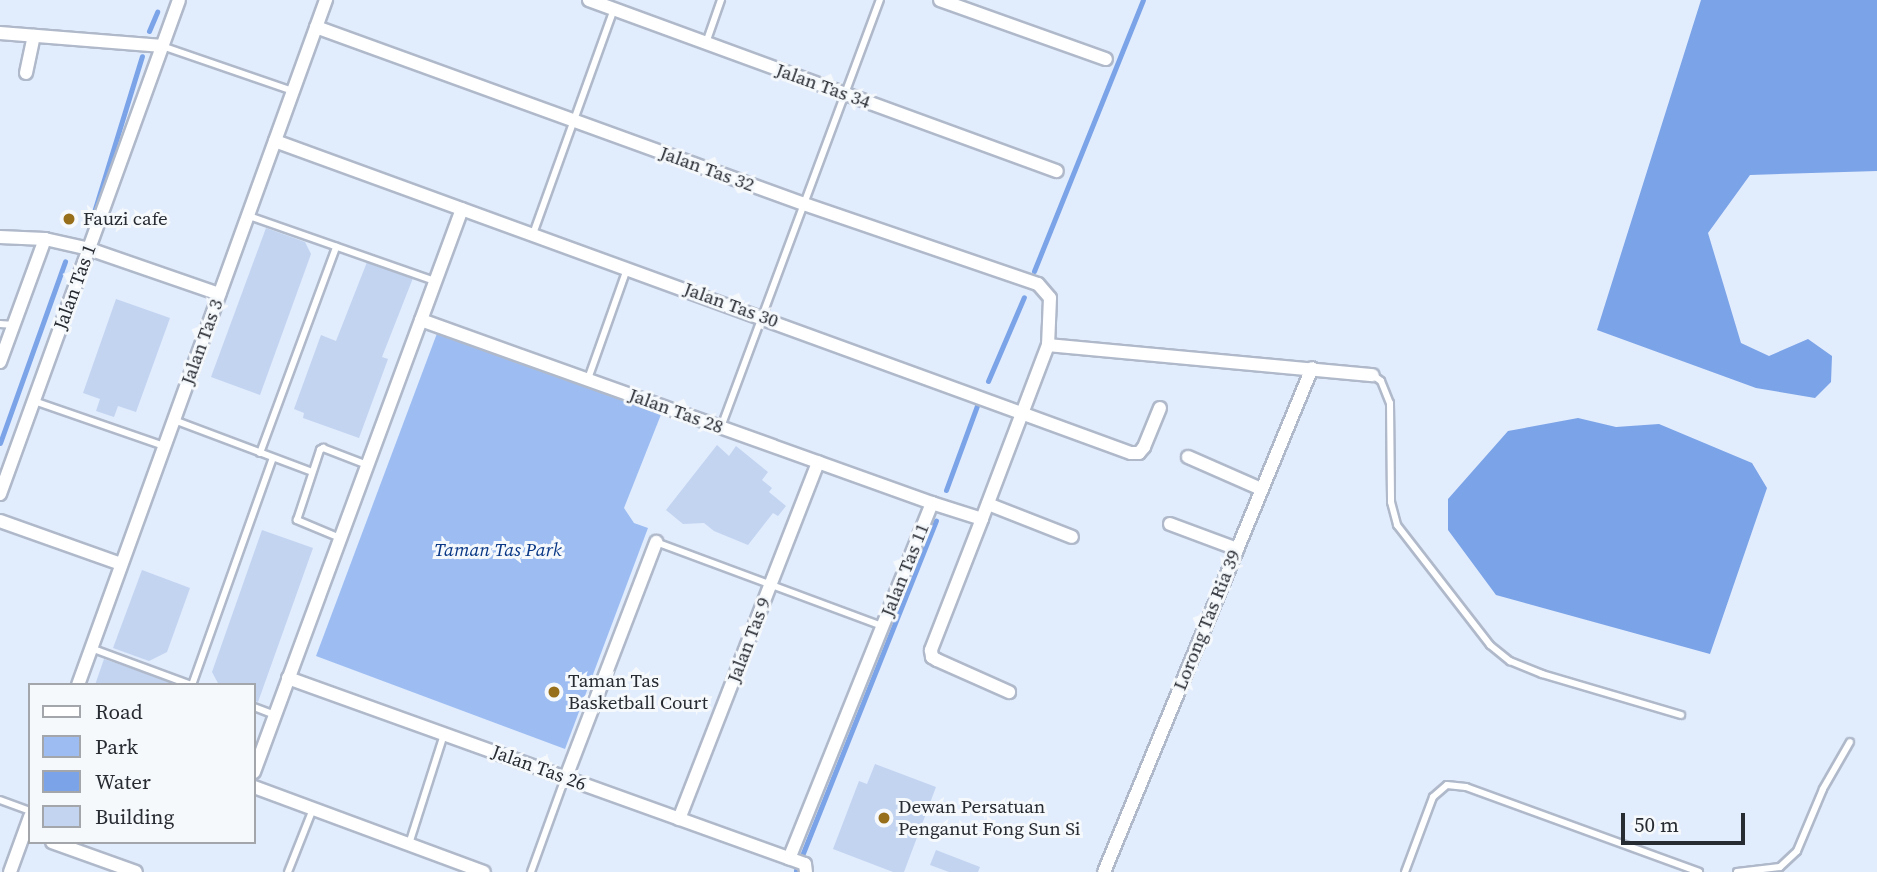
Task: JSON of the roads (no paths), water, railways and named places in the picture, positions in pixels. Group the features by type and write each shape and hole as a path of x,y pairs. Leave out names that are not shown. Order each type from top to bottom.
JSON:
{"street":[{"name":"Jalan Tas 1","path":"0,495 179,0"},
{"name":"Jalan Tas 3","path":"79,683 326,0"},
{"name":"Jalan Tas 34","path":"589,0 1057,172"},
{"path":"940,0 1106,59"},
{"name":"Jalan Tas 32","path":"316,27 804,204 1038,284 1050,298 1048,345"},
{"path":"0,33 162,46"},
{"path":"26,74 34,36"},
{"name":"Jalan Tas 30","path":"275,141 762,316 1121,450 1139,453 1160,408"},
{"path":"256,767 462,209"},
{"path":"0,237 45,239 89,250 219,294"},
{"path":"0,362 45,239"},
{"name":"Jalan Tas 28","path":"421,320 932,503"},
{"path":"1009,692 937,660 932,657 931,650 1048,345 1373,375"},
{"name":"Lorong Tas Ria 39","path":"1104,872 1312,368"},
{"path":"1188,457 1261,489"},
{"name":"Jalan Tas 9","path":"679,819 818,462"},
{"name":"Jalan Tas 11","path":"789,859 932,503 982,519"},
{"path":"988,504 1072,537"},
{"path":"0,521 121,564"},
{"path":"1170,524 1237,549"},
{"path":"566,776 656,542"},
{"name":"Jalan Tas 26","path":"288,678 806,864 806,872"},
{"path":"256,789 484,872"},
{"path":"10,872 27,834"},
{"path":"58,844 136,872"}],"lane":[{"path":"706,43 721,0"},
{"path":"721,427 880,0"},
{"path":"533,234 576,121 614,9"},
{"path":"162,46 293,91"},
{"path":"248,216 435,281"},
{"path":"260,453 336,247"},
{"path":"588,379 628,268"},
{"path":"0,324 14,326"},
{"path":"1373,375 1381,381 1390,403 1391,502 1397,525 1490,645 1510,661 1542,674 1681,715"},
{"path":"34,401 164,446"},
{"path":"174,420 312,472"},
{"path":"340,538 297,520 312,472 323,448 367,465"},
{"path":"192,683 272,458"},
{"path":"656,542 882,626"},
{"path":"91,648 186,683"},
{"path":"256,709 275,715"},
{"path":"409,844 444,734"},
{"path":"1737,872 1780,867 1797,851 1823,789 1850,741"},
{"path":"531,872 566,776"},
{"path":"1405,872 1433,797 1447,785 1466,787 1699,872"},
{"path":"0,800 28,809"},
{"path":"288,872 313,809"}],"water":[{"path":"1701,0 1877,0 1877,171 1750,175 1708,233 1741,343 1769,356 1808,339 1832,356 1831,382 1815,398 1756,388 1597,330"},
{"path":"1578,418 1616,427 1659,424 1752,463 1767,488 1710,654 1496,595 1448,530 1448,499 1508,431"}],"waterway":[{"path":"1034,271 1143,0"},
{"path":"149,31 157,12"},
{"path":"94,212 142,56"},
{"path":"0,443 65,261"},
{"path":"988,381 1024,297"},
{"path":"946,490 978,403"},
{"path":"803,853 936,521"}],"place":[{"name":"Fauzi cafe","path":"69,219"},
{"name":"Taman Tas Basketball Court","path":"554,692"},
{"name":"Dewan Persatuan Penganut Fong Sun Si","path":"884,818"}],"park label":[{"name":"Taman Tas Park","path":"498,550"}]}
